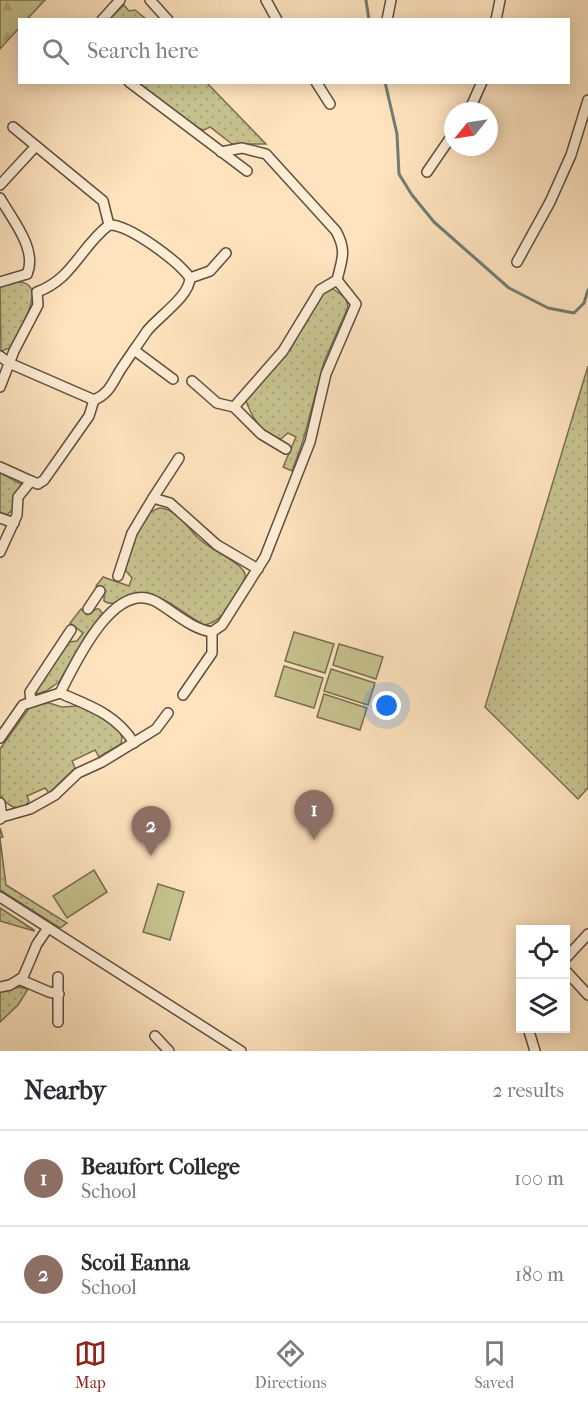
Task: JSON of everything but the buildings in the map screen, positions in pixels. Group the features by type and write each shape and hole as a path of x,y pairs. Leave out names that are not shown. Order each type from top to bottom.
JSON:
{"street":[{"path":"104,18 120,0"},
{"path":"150,0 166,18"},
{"path":"266,0 273,18"},
{"path":"387,18 391,0"},
{"path":"496,18 500,0"},
{"path":"132,84 247,171"},
{"path":"317,84 330,104"},
{"path":"473,102 481,84"},
{"path":"517,262 550,202 571,155 588,100"},
{"path":"12,127 103,201 110,225"},
{"path":"0,186 36,146"},
{"path":"427,172 444,147"},
{"path":"220,152 242,148 266,154 336,231 342,242 344,253 337,280 320,290 283,351 234,407"},
{"path":"0,198 24,241 29,255 30,267 27,274"},
{"path":"0,356 9,363 94,400 104,396 149,329 186,291 190,278 180,266 134,233 117,225 110,225 102,231 59,282 37,292"},
{"path":"190,278 210,271 226,253"},
{"path":"0,282 27,274"},
{"path":"0,387 9,363 38,305 37,292 27,274"},
{"path":"60,693 81,653 111,612 135,597 146,598 200,629 212,632 222,625 265,557 310,442 326,374 356,304 337,280"},
{"path":"134,350 172,379"},
{"path":"192,381 217,403 234,407 261,434 286,449"},
{"path":"0,467 38,484 44,480 89,416 94,400"},
{"path":"118,576 132,533 179,458"},
{"path":"0,552 17,515 18,497 31,481"},
{"path":"153,498 170,503 217,545 258,569"},
{"path":"0,518 14,523"},
{"path":"88,609 100,591"},
{"path":"94,600 111,612"},
{"path":"31,701 30,692 71,630"},
{"path":"183,694 212,653 212,632"},
{"path":"0,738 23,705 60,693 92,707 121,724 134,743"},
{"path":"0,803 1,818 30,809 55,795 78,773 102,762 156,729 168,713"},
{"path":"0,897 241,1051"},
{"path":"21,980 37,944 48,928"},
{"path":"570,954 588,934"},
{"path":"570,975 588,994"},
{"path":"58,977 58,1022"},
{"path":"0,987 21,980 59,994"},
{"path":"529,1033 535,1051"},
{"path":"155,1036 169,1051"}],"green space":[{"path":"0,0 45,0 28,18 18,18 18,29 0,49"},
{"path":"124,5 129,11 135,10 145,18 110,18"},
{"path":"139,84 208,84 266,144 232,144 210,127 200,129"},
{"path":"15,282 26,283 31,289 32,298 25,320 10,348 1,351 0,285"},
{"path":"333,289 346,298 348,307 324,362 303,441 292,471 283,467 296,437 288,433 281,439 268,433 254,418 245,398 291,348 319,295"},
{"path":"588,366 588,788 578,799 485,707"},
{"path":"0,473 21,484 13,509 7,515 0,512"},
{"path":"159,508 171,511 201,541 244,571 245,578 241,589 223,614 213,622 204,625 168,602 144,593 109,603 104,601 106,591 96,586 103,577 129,586 132,578 126,571 126,565 134,538 148,513"},
{"path":"81,609 89,614 99,609 103,614 78,649 59,682 37,694 36,690 69,642 77,641 83,633 70,623"},
{"path":"294,632 334,644 325,673 285,661"},
{"path":"339,644 383,657 376,679 333,665"},
{"path":"284,666 323,678 314,708 275,696"},
{"path":"331,669 375,683 368,705 324,691"},
{"path":"324,694 367,708 360,730 317,717"},
{"path":"39,703 88,709 119,729 122,737 121,744 99,757 95,750 72,761 75,768 49,793 45,788 27,796 29,801 26,805 19,808 13,807 0,795 0,749 30,707"},
{"path":"0,838 6,885 67,923 60,928 0,890"},
{"path":"94,870 107,892 67,918 53,896"},
{"path":"158,884 184,892 170,940 143,932"},
{"path":"0,908 34,930 34,931 0,921"},
{"path":"19,987 28,989 18,1005 0,1022 0,992"}],"waterway":[{"path":"366,0 369,18"},
{"path":"385,84 397,134 399,174 412,195 434,222 509,288 548,308 574,313 584,303 588,290"}],"place":[{"name":"Beaufort College","path":"314,840"},
{"name":"Scoil Eanna","path":"151,856"}]}
